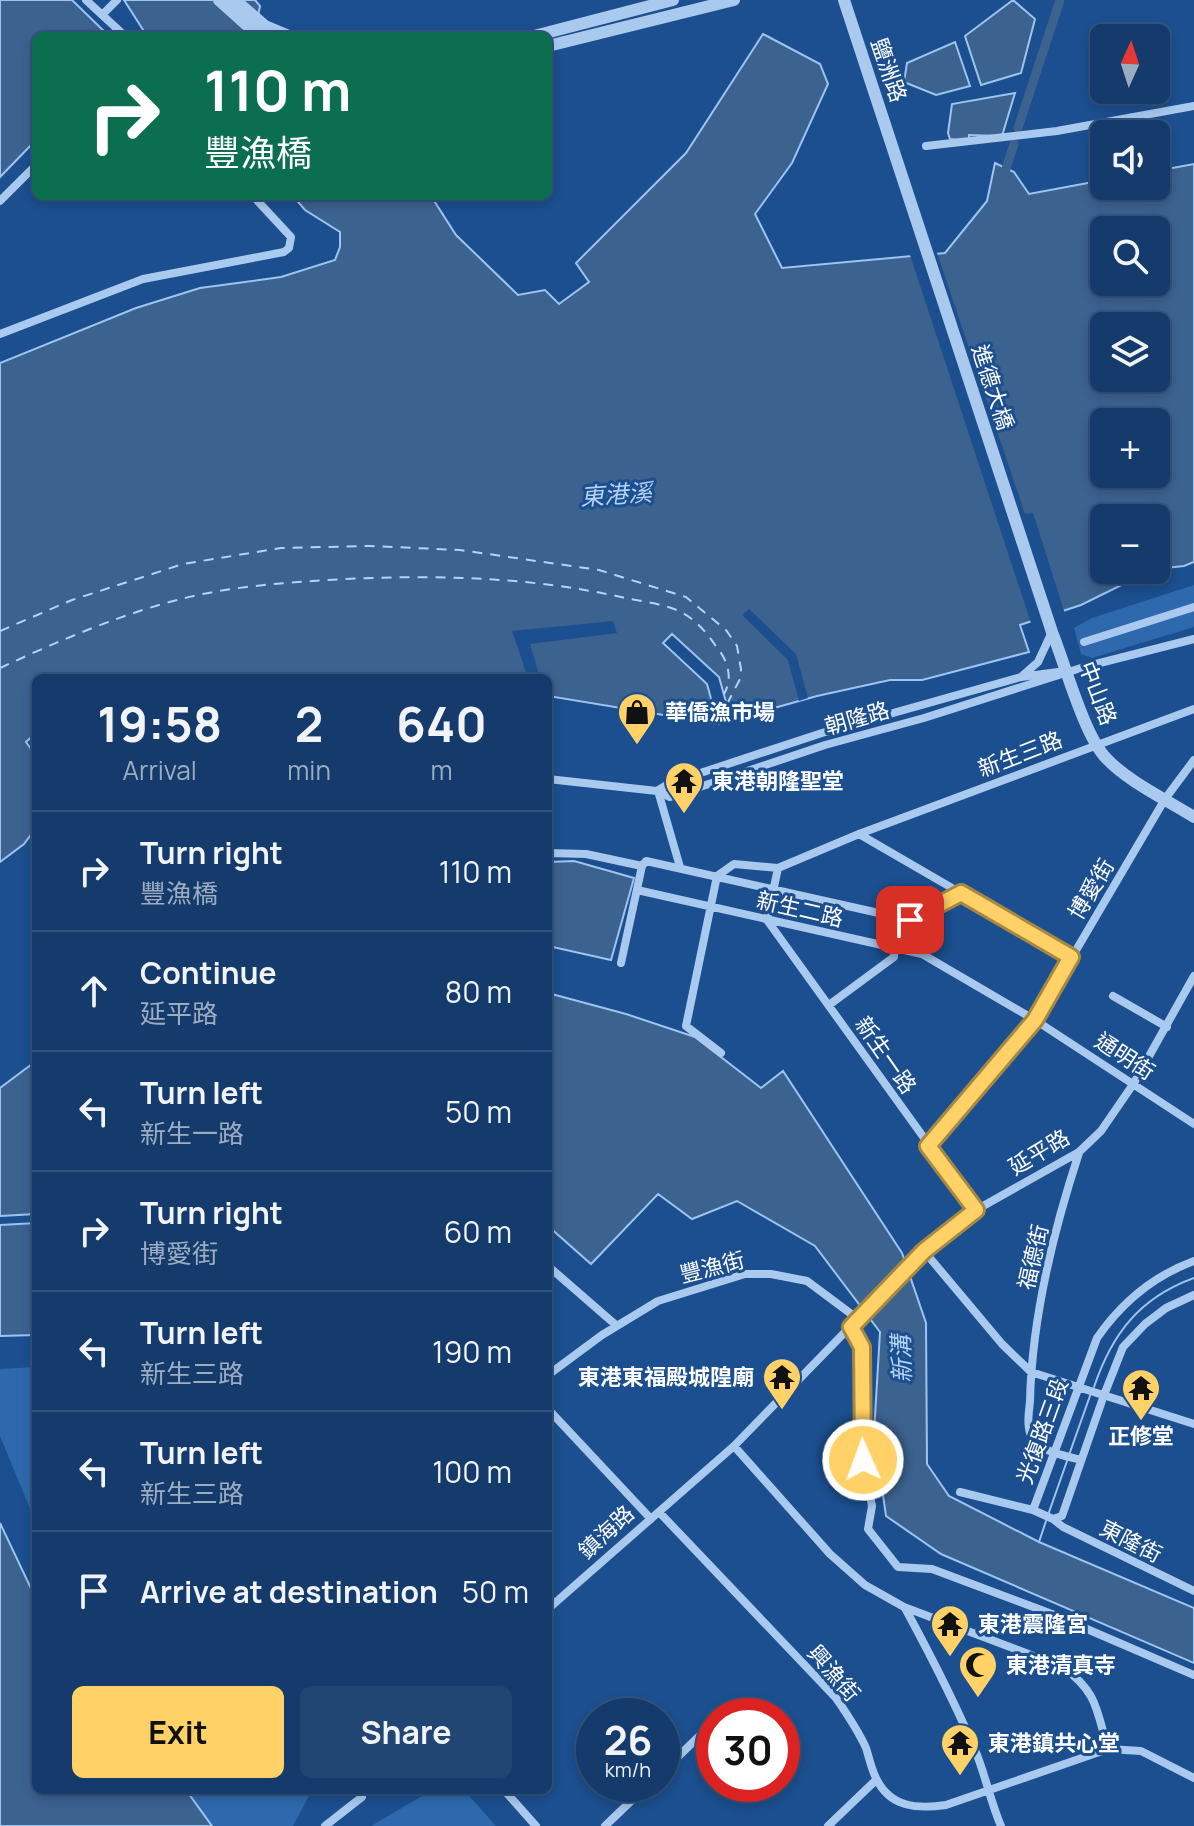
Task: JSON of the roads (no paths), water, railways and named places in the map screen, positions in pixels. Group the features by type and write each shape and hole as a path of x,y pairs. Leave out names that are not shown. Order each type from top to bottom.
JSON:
{"street":[{"path":"102,15 117,0"},
{"path":"219,0 260,32"},
{"path":"235,0 260,32"},
{"path":"549,32 673,0"},
{"path":"552,45 734,0"},
{"name":"鹽洲路","path":"844,0 896,154"},
{"path":"89,1 121,32"},
{"path":"654,5 659,19"},
{"path":"926,146 1057,131 1194,106"},
{"name":"進德大橋","path":"896,154 1052,632"},
{"path":"0,201 32,169"},
{"path":"0,334 143,279 284,252 289,248 291,237 257,200"},
{"path":"1084,642 1194,607"},
{"path":"1021,677 1038,662 1052,632"},
{"name":"中山路","path":"1052,632 1088,729 1105,757 1122,772 1194,817"},
{"name":"朝隆路","path":"552,779 657,791 670,797 823,745 924,718 1068,672 1194,639"},
{"name":"朝隆路","path":"657,791 670,783 795,742 1021,677 1043,672 1068,672"},
{"name":"新生三路","path":"717,876 734,864 778,868 859,834 1194,709"},
{"name":"博愛街","path":"928,1146 1035,1020 1165,799 1194,760"},
{"path":"657,791 680,867"},
{"path":"859,834 1071,957"},
{"name":"新生三路","path":"552,853 586,854 642,866 646,861 680,867 773,891 910,920 961,893"},
{"path":"621,963 642,866"},
{"path":"767,920 778,868"},
{"path":"717,876 686,1026 721,1053"},
{"name":"新生二路","path":"637,890 922,954 1035,1020"},
{"name":"新生一路","path":"767,920 976,1210"},
{"path":"829,1005 894,957 895,948"},
{"name":"延平路","path":"858,1319 924,1251 976,1210 1079,1152 1104,1128 1134,1083 1194,976"},
{"path":"1113,996 1167,1027"},
{"name":"通明街","path":"1035,1020 1194,1124"},
{"name":"福德街","path":"1054,1453 1035,1442 1031,1436 1031,1372 1042,1291 1079,1152"},
{"path":"924,1251 1002,1344 1031,1372 1194,1424"},
{"name":"光復路三段","path":"1194,1261 1145,1286 1114,1313 1097,1338 1081,1388 1054,1453 1036,1512 1053,1519 1062,1516 1101,1394 1127,1342 1166,1308 1194,1295"},
{"path":"552,1269 617,1326"},
{"name":"豐漁街","path":"552,1372 658,1301 745,1274 771,1274 807,1281 858,1319"},
{"path":"651,1519 734,1446 858,1319"},
{"path":"851,1327 862,1347 863,1460 872,1506 868,1529 898,1567 932,1569 1052,1614 1194,1675"},
{"name":"鎮海路","path":"552,1413 651,1519 552,1606"},
{"path":"734,1446 830,1554 865,1585 904,1607 1063,1667 1083,1682 1091,1693 1108,1749 1141,1751 1194,1778"},
{"path":"1054,1453 1081,1460"},
{"path":"960,1492 1036,1512"},
{"name":"興漁街","path":"659,1512 836,1698 857,1730 876,1780 890,1797 905,1805 922,1809 946,1805 1108,1749"},
{"name":"東隆街","path":"1053,1519 1194,1591"},
{"path":"904,1607 945,1680 978,1759 1001,1826"},
{"path":"680,1755 696,1739"},
{"path":"828,1826 876,1780"},
{"path":"325,1826 362,1797 361,1794"},
{"path":"508,1794 536,1826"},
{"path":"605,1826 630,1802"}],"water":[{"path":"0,0 72,0 105,32 32,32 32,144 0,177"},
{"path":"124,0 255,0 260,6 255,32 144,32"},
{"path":"1013,0 1035,19 1021,73 981,85 965,36"},
{"name":"東港溪","path":"763,34 820,64 828,84 792,163 755,214 782,268 945,253 987,201 995,163 1014,172 1029,194 1090,183 1090,200 1170,200 1170,168 1194,164 1194,562 1170,568 1170,504 1090,504 1090,584 1124,584 1081,605 1020,625 1029,652 922,680 890,680 817,696 731,720 719,677 672,634 663,643 707,684 718,724 552,697 552,674 32,674 32,737 26,742 32,750 32,833 24,844 0,862 0,363 136,308 200,288 281,277 335,260 340,247 340,232 305,210 296,200 434,200 456,235 518,295 545,290 559,304 589,282 576,263 686,153"},
{"path":"955,42 970,86 936,95 904,82 907,63"},
{"path":"1015,93 1002,136 969,135 969,141 950,139 952,104"},
{"path":"574,861 634,878 611,960 552,947 552,862"},
{"name":"新溝","path":"552,994 695,1037 761,1088 783,1071 902,1253 926,1323 927,1464 949,1496 1039,1542 1194,1608 1194,1663 941,1554 886,1516 874,1433 880,1332 815,1246 737,1201 692,1219 658,1194 591,1264 552,1230"},
{"path":"32,1064 32,1214 0,1216 0,1088"},
{"path":"32,1223 32,1335 0,1336 0,1225"},
{"path":"0,1523 32,1591 32,1794 189,1794 212,1826 0,1826"}],"waterway":[{"path":"1018,128 1060,0"},
{"path":"1003,178 1014,144"},
{"path":"1094,1387 1109,1350 1130,1320 1158,1296 1194,1278"},
{"path":"1069,1455 1091,1393"},
{"path":"1048,1515 1067,1461"},
{"path":"1039,1542 1046,1521"}],"place":[{"name":"華僑漁市場","path":"637,746"},
{"name":"東港朝隆聖堂","path":"684,815"},
{"name":"東港東福殿城隍廟","path":"782,1411"},
{"name":"正修堂","path":"1141,1422"},
{"name":"東港震隆宮","path":"950,1658"},
{"name":"東港清真寺","path":"978,1699"},
{"name":"東港鎮共心堂","path":"960,1777"}]}
